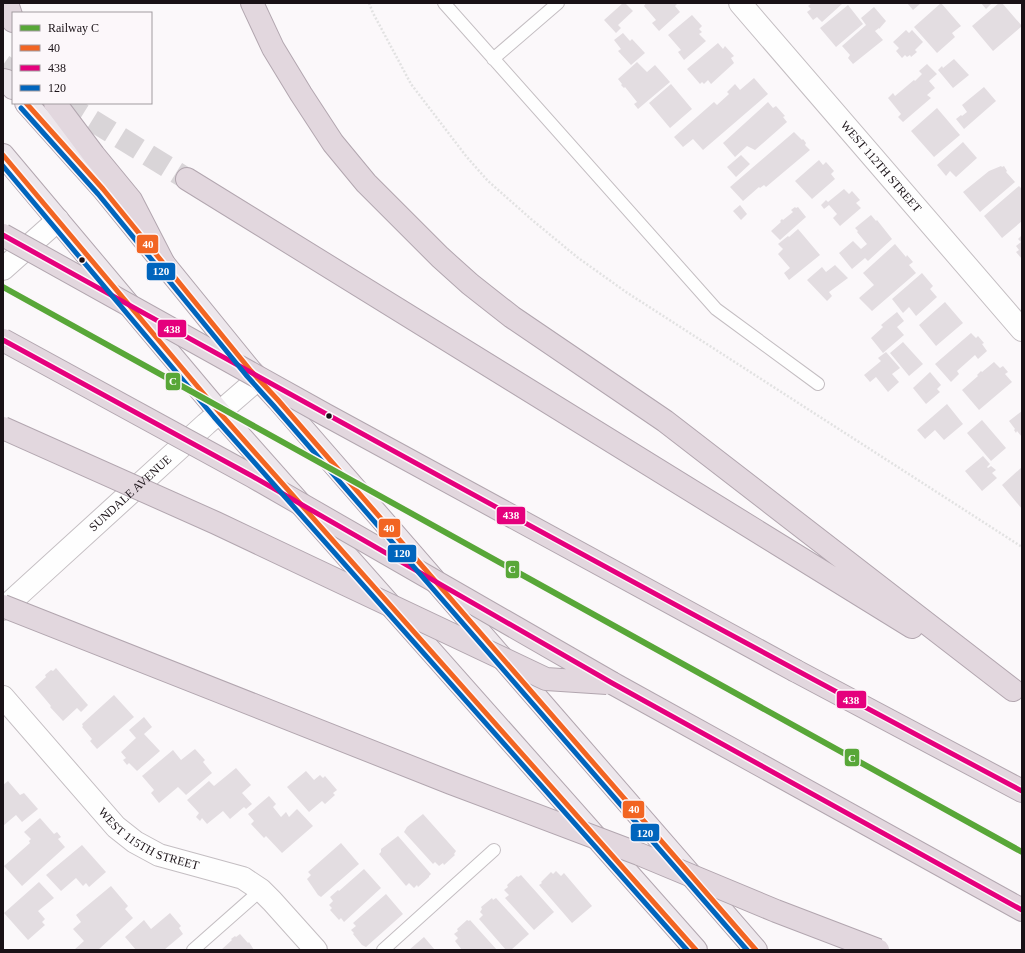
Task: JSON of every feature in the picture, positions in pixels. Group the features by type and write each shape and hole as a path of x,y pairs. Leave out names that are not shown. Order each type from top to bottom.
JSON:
{"highway":[{"path":"8,3 12,17"},
{"path":"252,3 274,48 301,94 333,143 366,183 440,257 470,284 512,317 665,421 1018,693"},
{"path":"56,104 94,155 131,200 165,266"},
{"path":"187,179 1018,693"},
{"path":"3,235 340,422 796,671 1022,791"},
{"path":"3,340 252,476 612,683 1022,910"},
{"path":"3,428 216,523 546,679 612,683"},
{"path":"3,608 452,783 639,854 878,950"}],"main road":[{"path":"3,80 7,81 12,87"},
{"path":"27,104 103,189 258,379 756,950"},
{"path":"3,155 219,412 696,950"}],"street":[{"name":"WEST 112TH STREET","path":"740,3 1022,330"},
{"path":"3,269 58,220"},
{"name":"SUNDALE AVENUE","path":"3,608 219,412 258,379"},
{"name":"WEST 115TH STREET","path":"3,697 116,826 135,842 159,855 243,878 261,890 316,950"}],"lane":[{"path":"444,3 716,309 818,384"},
{"path":"493,59 558,3"},
{"path":"384,950 494,850"},
{"path":"193,950 261,890"}],"path":[{"path":"369,3 411,84 474,166 488,181 531,219 577,257 626,292 1022,547"}],"building":[{"path":"623,3 625,3 633,11 618,25 621,28 616,33 604,20"},
{"path":"646,3 678,3 675,6 680,12 659,31 652,23 656,20 644,6"},
{"path":"812,3 842,4 822,22 817,17 813,20 807,12 811,9 808,6"},
{"path":"907,3 921,3 913,10"},
{"path":"941,3 961,26 952,33 955,37 937,53 914,27"},
{"path":"981,3 992,3 986,9"},
{"path":"999,3 1002,3 1022,26 993,51 972,26"},
{"path":"848,5 863,24 836,47 820,28"},
{"path":"874,7 886,21 879,29 875,31 883,40 853,64 848,58 850,55 842,46 866,25 861,18"},
{"path":"692,15 702,26 699,29 702,32 699,34 706,41 684,60 678,52 681,50 668,35"},
{"path":"906,30 909,33 912,30 923,42 915,50 917,52 911,57 910,55 907,57 905,55 902,58 896,51 899,48 893,42"},
{"path":"623,33 630,41 632,39 645,53 631,65 618,51 621,49 614,40"},
{"path":"718,43 723,49 725,46 734,56 731,58 734,63 711,84 708,80 704,84 702,82 700,84 687,69"},
{"path":"954,59 969,75 953,88 938,70"},
{"path":"637,62 647,72 655,65 670,82 638,109 634,104 637,102 625,87 624,88 621,85 622,84 618,79"},
{"path":"927,64 937,74 929,81 935,88 927,95 931,98 903,122 898,117 901,114 888,98 893,93 895,96 914,80 915,81 922,74 919,71"},
{"path":"754,78 768,94 703,150 693,139 683,147 674,137 714,102 717,105 729,94 727,92 735,84 740,90"},
{"path":"671,84 692,109 670,128 649,103"},
{"path":"984,87 996,101 964,129 956,119 967,112 962,105"},
{"path":"768,102 773,108 776,106 785,116 783,117 787,122 755,150 747,146 735,157 723,143"},
{"path":"937,108 960,135 934,157 911,131"},
{"path":"794,132 802,140 803,139 806,143 805,145 810,150 766,187 764,185 760,188 759,187 743,201 730,187"},
{"path":"963,142 977,158 956,177 950,171 946,176 937,165"},
{"path":"741,155 750,164 736,177 727,167"},
{"path":"819,160 823,165 826,162 834,171 831,174 835,179 812,199 795,181"},
{"path":"1004,166 1007,171 1006,172 1015,182 980,212 963,192 989,171"},
{"path":"1019,186 1022,189 1022,221 1002,238 984,216"},
{"path":"844,189 849,194 852,191 860,200 856,203 861,208 840,226 833,218 837,214 829,205 824,209 821,205 826,200 828,202"},
{"path":"740,205 747,214 741,220 733,211"},
{"path":"798,207 806,217 780,240 771,231 781,222 780,221 782,219 783,220 793,212 791,210"},
{"path":"871,215 876,221 877,220 892,239 868,261 865,258 852,269 839,253 853,241 861,249 867,244 855,228"},
{"path":"798,229 820,255 789,280 784,273 790,268 778,254 783,249 778,244"},
{"path":"1022,235 1022,259 1016,252 1019,250 1016,246 1021,242 1018,239"},
{"path":"895,244 906,257 907,255 913,262 909,265 916,273 872,311 859,298 874,285 863,273"},
{"path":"835,265 848,278 829,292 832,296 827,301 807,280 822,267 826,272"},
{"path":"922,273 933,286 930,289 937,297 916,316 909,307 903,313 892,299"},
{"path":"945,302 963,323 936,346 919,325"},
{"path":"897,312 904,321 897,327 904,335 883,353 871,338 883,327 881,325"},
{"path":"971,333 976,338 978,336 984,343 982,344 987,351 978,359 975,355 957,371 959,374 951,382 935,364"},
{"path":"903,342 923,364 909,376 890,353"},
{"path":"886,352 900,368 892,374 899,382 888,392 876,377 870,382 864,375 881,361 878,358"},
{"path":"994,362 1000,368 1003,366 1008,372 1005,374 1012,382 979,410 962,390 978,376 977,375 981,371 982,372"},
{"path":"930,372 941,385 937,389 940,392 926,404 913,388"},
{"path":"947,404 963,424 944,440 935,430 925,439 917,430"},
{"path":"1022,411 1022,437 1017,431 1016,433 1009,421"},
{"path":"982,420 1006,448 991,461 967,433"},
{"path":"983,456 990,464 987,467 988,468 991,466 996,470 992,473 997,478 982,491 965,471"},
{"path":"1022,467 1022,509 1002,485"},
{"path":"56,668 88,705 81,712 77,708 63,721 35,687 46,677 45,675"},
{"path":"114,695 134,717 97,749 90,741 92,739 82,727 82,724"},
{"path":"144,717 152,727 144,734 160,751 137,771 129,763 127,765 123,760 126,758 121,752 136,738 129,730"},
{"path":"195,749 205,760 203,762 212,773 186,795 178,787 159,803 151,793 154,790 142,776 173,750 181,760"},
{"path":"236,768 251,785 242,793 252,804 246,809 244,807 230,819 223,811 207,824 202,818 200,821 196,817 199,813 187,800 209,781 214,786"},
{"path":"306,771 314,780 320,775 323,778 325,776 337,790 333,793 335,795 325,804 322,801 309,812 287,787"},
{"path":"8,781 20,795 24,793 38,809 22,822 16,815 3,826 3,785"},
{"path":"269,796 276,804 273,807 281,817 286,812 289,817 297,809 313,826 282,853 266,836 264,838 251,824 254,821 248,814"},
{"path":"423,814 456,851 454,854 455,855 444,865 443,863 439,866 435,862 433,864 404,832 407,827"},
{"path":"40,818 54,834 57,832 61,837 58,839 65,847 22,886 4,866 30,843 29,841 31,839 24,832"},
{"path":"398,836 431,874 418,887 417,885 414,888 409,883 406,886 379,854 381,849"},
{"path":"341,843 359,864 321,897 307,879 311,875 308,872"},
{"path":"82,845 106,872 89,887 86,883 83,886 76,878 61,891 46,875"},
{"path":"364,869 381,888 344,922 341,918 339,920 330,910 332,908 329,905 333,901 330,897"},
{"path":"556,871 561,876 564,873 592,906 572,923 539,885 551,872 553,874"},
{"path":"521,875 554,912 534,930 505,898 509,895 504,890 508,887 507,885 517,876 518,877"},
{"path":"39,882 54,898 38,911 45,919 42,922 45,925 28,940 4,913"},
{"path":"111,886 128,906 125,909 133,918 98,950 74,950 84,941 73,929 81,922 76,915"},
{"path":"386,894 403,914 366,947 362,945 353,934 354,933 351,930 356,926 353,923"},
{"path":"492,898 493,900 496,898 529,934 511,950 506,950 479,919 483,915 480,912 482,909 481,907"},
{"path":"170,913 181,926 179,928 183,934 164,950 136,950 125,937 144,920 151,929"},
{"path":"467,920 470,920 497,950 462,950 455,941 458,938 454,934 458,931 457,929"},
{"path":"240,934 248,943 249,942 254,950 221,950 232,940 231,939"},
{"path":"424,937 435,950 409,950"}],"tunnel":[{"path":"3,65 12,71"},
{"path":"66,104 187,179"}],"rail line":[{"name":"C","path":"3,287 1022,852"}],"transit line":[{"name":"40","path":"27,104 103,189 251,371 278,400 756,950"},
{"name":"120","path":"21,108 98,194 246,375 747,950"},
{"name":"40","path":"3,155 219,412 696,950"},
{"name":"120","path":"3,166 214,417 687,950"},
{"name":"438","path":"3,235 511,515 1022,791"},
{"name":"438","path":"3,340 252,476 612,683 1022,910"}]}
